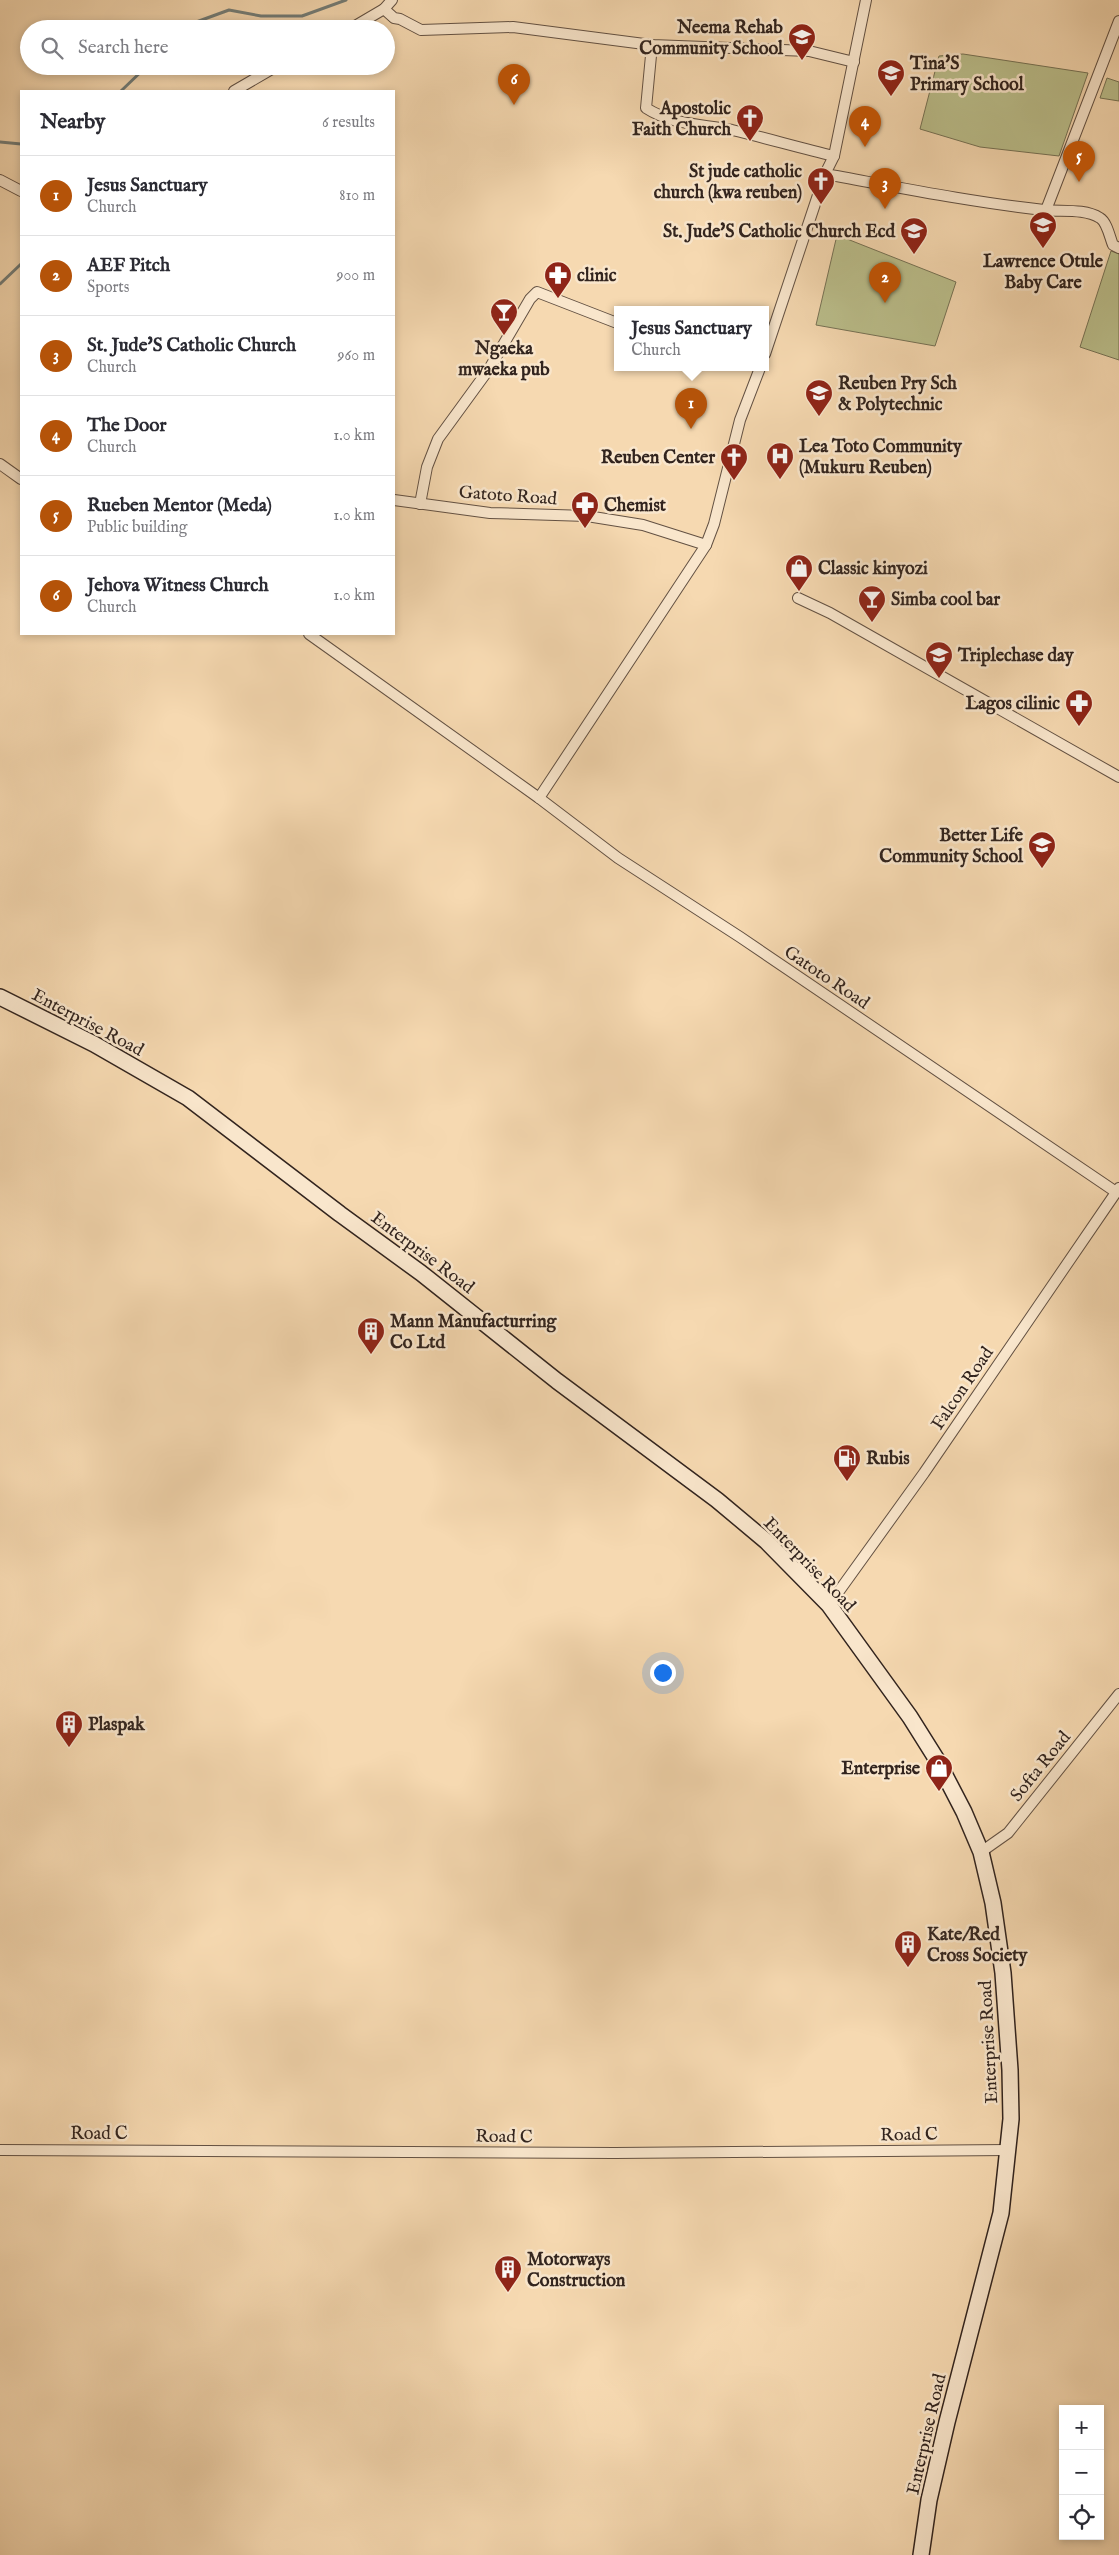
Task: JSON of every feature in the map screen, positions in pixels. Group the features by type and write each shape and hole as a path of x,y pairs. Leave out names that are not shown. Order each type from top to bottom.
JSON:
{"main road":[{"name":"Enterprise Road","path":"0,997 94,1044 196,1104 421,1273 557,1381 717,1500 766,1541 828,1605 910,1717 937,1760 964,1812 981,1852 993,1903 1002,1973 1010,2070 1008,2150 1001,2213 939,2456 929,2500 921,2555"}],"street":[{"path":"365,20 384,9 392,0"},
{"path":"769,342 825,174 834,156 866,0"},
{"path":"384,9 394,18 400,19 421,30 513,27 652,45 666,44 809,51 854,62"},
{"path":"1046,210 1119,21"},
{"path":"652,45 646,108 682,124 732,130 834,156"},
{"path":"236,90 262,75"},
{"path":"825,174 1046,210 1065,209 1098,217 1103,220 1113,245 1119,248"},
{"path":"0,180 20,190"},
{"path":"420,504 427,467 438,439 489,369 530,299 538,292 614,322"},
{"path":"539,798 706,545 714,524 740,420 759,371"},
{"path":"0,464 20,478"},
{"name":"Gatoto Road","path":"395,500 490,513 587,516 615,520 643,525 706,545"},
{"path":"798,598 830,612 1119,777"},
{"name":"Gatoto Road","path":"310,635 520,787 539,798 618,858 1118,1190"},
{"name":"Falcon Road","path":"828,1605 924,1473 1118,1190"},
{"name":"Softa Road","path":"981,1852 1008,1833 1119,1694"},
{"name":"Road C","path":"0,2150 615,2154 1008,2150"}],"green space":[{"path":"963,54 1088,73 1059,156 980,147 920,129 939,56"},
{"path":"1107,78 1119,82 1119,101 1100,98"},
{"path":"837,235 956,282 935,346 816,325"},
{"path":"1111,251 1119,254 1119,360 1080,347"}],"waterway":[{"path":"202,20 229,10 261,16 302,16 346,0"},
{"path":"122,90 138,75"},
{"path":"0,142 20,144"},
{"path":"0,284 20,265"}],"place":[{"name":"Neema Rehab Community School","path":"802,61"},
{"name":"Tina'S Primary School","path":"891,97"},
{"name":"Jehova Witness Church","path":"514,105"},
{"name":"Apostolic Faith Church","path":"750,142"},
{"name":"The Door","path":"865,147"},
{"name":"Rueben Mentor (Meda)","path":"1079,182"},
{"name":"St jude catholic church (kwa reuben)","path":"821,205"},
{"name":"St. Jude'S Catholic Church","path":"885,209"},
{"name":"Lawrence Otule Baby Care","path":"1043,249"},
{"name":"St. Jude'S Catholic Church Ecd","path":"914,255"},
{"name":"clinic","path":"558,299"},
{"name":"AEF Pitch","path":"885,303"},
{"name":"Ngaeka mwaeka pub","path":"504,336"},
{"name":"Reuben Pry Sch & Polytechnic","path":"819,417"},
{"name":"Jesus Sanctuary","path":"691,429"},
{"name":"Lea Toto Community (Mukuru Reuben)","path":"780,480"},
{"name":"Reuben Center","path":"734,481"},
{"name":"Chemist","path":"585,529"},
{"name":"Classic kinyozi","path":"799,592"},
{"name":"Simba cool bar","path":"872,623"},
{"name":"Triplechase day","path":"939,679"},
{"name":"Lagos cilinic","path":"1079,727"},
{"name":"Better Life Community School","path":"1042,869"},
{"name":"Mann Manufacturring Co Ltd","path":"371,1355"},
{"name":"Rubis","path":"847,1482"},
{"name":"Plaspak","path":"69,1748"},
{"name":"Enterprise","path":"939,1792"},
{"name":"Kate/Red Cross Society","path":"908,1968"},
{"name":"Motorways Construction","path":"508,2293"}]}
